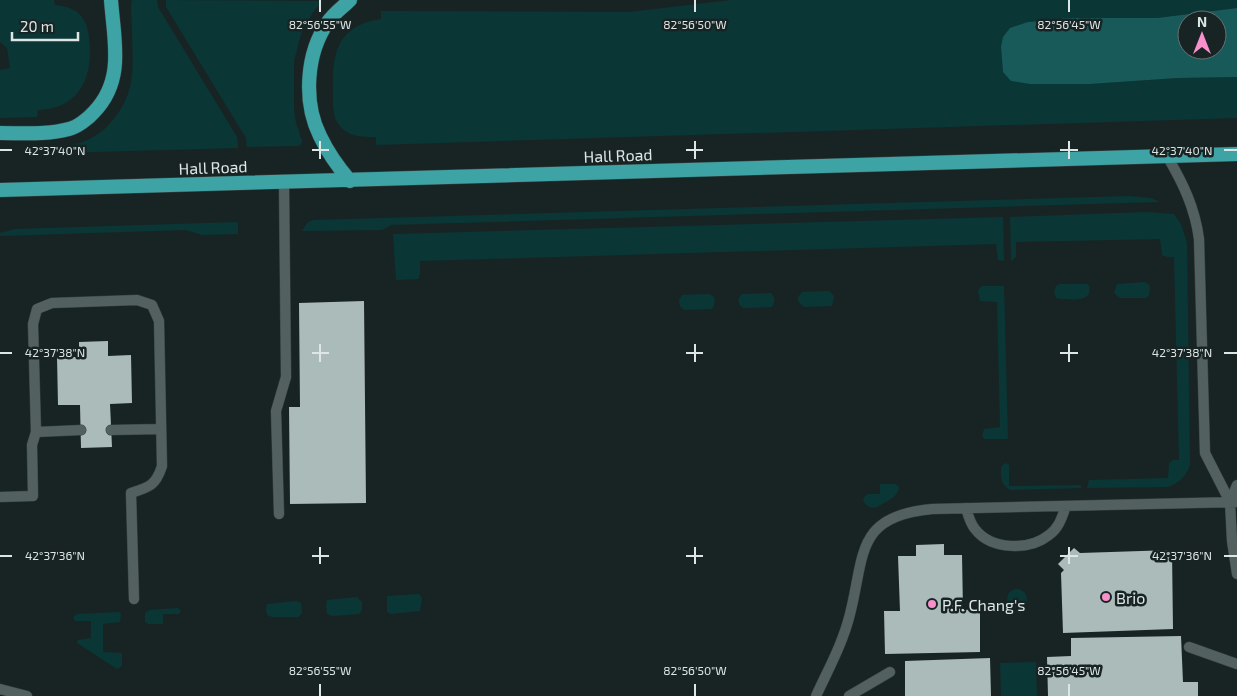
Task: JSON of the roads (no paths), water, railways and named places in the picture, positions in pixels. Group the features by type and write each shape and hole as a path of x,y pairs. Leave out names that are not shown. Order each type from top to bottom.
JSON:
{"highway":[{"path":"0,133 70,129 89,117 103,103 112,83 116,62 111,0"},
{"path":"350,0 329,20 319,36 311,61 309,90 312,114 319,135 332,160 350,181"},
{"name":"Hall Road","path":"0,190 1237,154"}],"lane":[{"path":"1167,156 1185,188 1200,239 1205,453 1233,502"},
{"path":"279,514 276,411 286,377 284,183"},
{"path":"0,497 33,496 32,445 36,432 33,324 37,308 52,303 137,300 152,305 159,321 162,466 158,479 147,488 132,493 134,599"},
{"path":"111,430 161,429"},
{"path":"36,432 81,430"},
{"path":"1237,486 1233,502 1232,541 1237,574"},
{"path":"816,696 844,634 866,544 872,535 889,519 901,513 932,508 1233,502"},
{"path":"966,508 975,529 981,535 997,543 1014,546 1028,545 1050,535 1062,519 1066,506"},
{"path":"1190,647 1237,664"},
{"path":"849,696 890,672"},
{"path":"0,689 27,696"}],"place":[{"name":"Brio","path":"1106,597"},
{"name":"P.F. Chang's","path":"932,604"}]}
